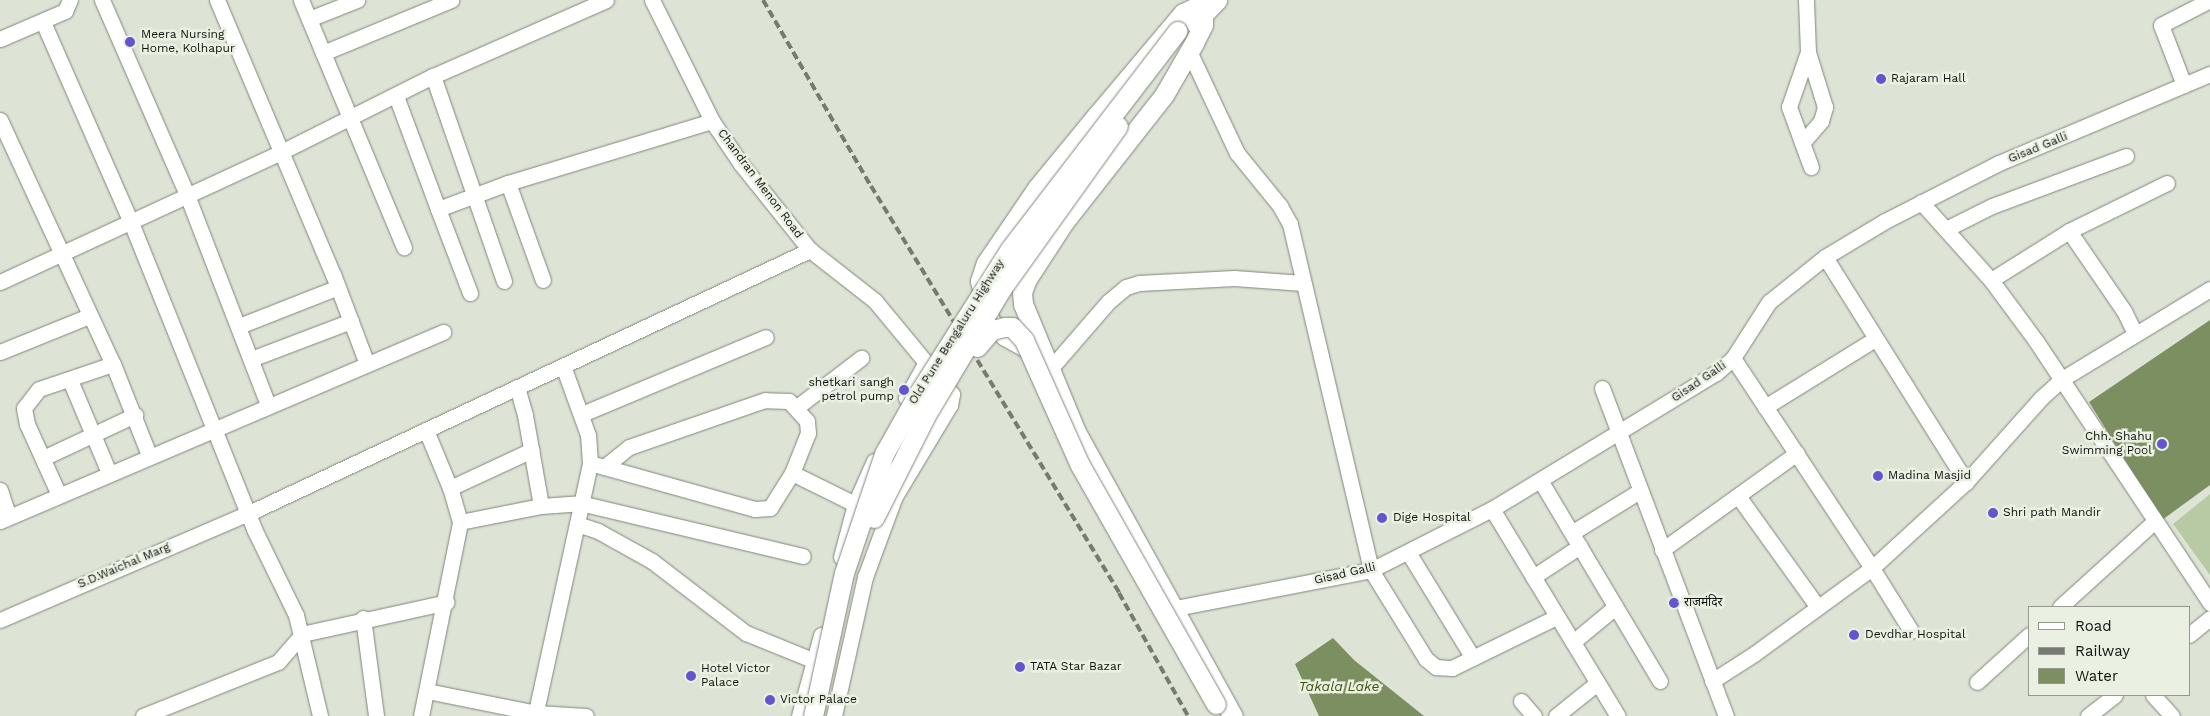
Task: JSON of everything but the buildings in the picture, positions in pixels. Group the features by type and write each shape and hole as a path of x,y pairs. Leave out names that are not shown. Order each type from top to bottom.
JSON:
{"main road":[{"name":"Old Pune Bengaluru Highway","path":"826,716 852,580 894,474 948,377 1002,288 1183,40 1206,4"},
{"path":"1047,362 1024,348 990,321 980,281 986,263 1037,188 1097,114 1183,13 1206,4"},
{"name":"Old Pune Bengaluru Highway","path":"813,716 844,574 884,454 916,396 1015,242 1183,40"},
{"path":"1183,40 1164,95 1064,222 1026,279 1023,304 1076,432 1176,608 1233,716"},
{"path":"948,377 962,367 992,330 1012,327 1024,340 1080,465 1219,710"}],"street":[{"path":"102,0 187,195 268,405"},
{"path":"301,0 404,247"},
{"path":"309,19 357,0"},
{"path":"323,53 451,0"},
{"path":"0,282 61,251 351,119 433,76 606,0"},
{"name":"Chandran Menon Road","path":"652,0 712,121 741,164 810,250 875,301 951,389 952,399 896,496 865,577 834,716"},
{"path":"1802,143 1821,121 1825,107 1808,52 1806,0"},
{"path":"2184,85 2160,25 2210,0"},
{"path":"0,39 65,11 72,1"},
{"path":"223,2 281,152 338,286 367,364"},
{"path":"43,22 130,220 249,512 302,634 305,657 320,716"},
{"path":"1183,40 1237,153 1280,206 1290,224 1371,570 1426,659 1444,670 1556,617"},
{"path":"1808,52 1790,107 1811,168"},
{"name":"Gisad Galli","path":"1176,608 1371,570 1492,509 1704,382 1733,358 1769,302 1825,257 1921,202 2000,163 2210,74"},
{"path":"433,76 504,280"},
{"path":"396,96 470,293"},
{"path":"0,120 5,144 61,251 89,316 113,364 135,415 149,455"},
{"path":"438,209 508,183 712,121"},
{"path":"1946,229 1992,206 2126,156"},
{"path":"1991,280 2068,231 2167,182"},
{"path":"508,183 543,280"},
{"path":"1921,202 1991,280 2062,379 2210,603"},
{"path":"2068,231 2124,311 2135,334"},
{"name":"S.D.Waichal Marg","path":"0,620 249,512 810,250"},
{"path":"1825,257 1966,482"},
{"path":"1047,362 1108,302 1126,287 1139,283 1234,278 1303,283"},
{"path":"238,326 338,286"},
{"path":"1712,681 1872,568 1966,482 2041,398 2062,379 2210,289"},
{"path":"0,352 89,316"},
{"path":"251,359 351,321"},
{"path":"0,490 5,519 149,455 443,332"},
{"path":"582,414 766,337"},
{"path":"1765,406 1875,339"},
{"path":"797,407 861,358"},
{"path":"1733,358 1872,568 1911,631"},
{"path":"799,716 855,504 881,444 926,362"},
{"path":"59,495 42,458 24,408 39,389 113,364"},
{"path":"563,366 582,414 597,465"},
{"path":"70,380 109,473"},
{"path":"517,387 532,450 541,506"},
{"path":"1602,388 1726,716"},
{"path":"535,715 580,503 597,465 629,447 765,400 779,399 797,407 807,421 808,432 792,473 776,503 764,510 597,465"},
{"path":"42,458 135,415"},
{"path":"421,716 446,602 460,522 450,488 426,430"},
{"path":"450,488 532,450"},
{"path":"1662,550 1797,454"},
{"path":"792,473 855,504"},
{"path":"1540,480 1572,532 1614,608 1660,681"},
{"path":"1572,532 1640,491"},
{"path":"1738,496 1818,606"},
{"path":"460,522 541,506 580,503 803,556"},
{"path":"1492,509 1618,716"},
{"path":"2061,606 2155,521"},
{"path":"577,524 598,531 652,561 746,634 815,661"},
{"path":"1533,577 1580,546"},
{"path":"1408,552 1472,658"},
{"path":"143,716 278,662 302,634 363,618 446,602"},
{"path":"1573,642 1614,608"},
{"path":"363,618 376,716"},
{"path":"2190,634 2210,618"},
{"path":"1977,682 2028,636"},
{"path":"1556,716 1597,683"},
{"path":"427,690 535,715 586,716"},
{"path":"2088,716 2114,696"},
{"path":"2154,696 2172,716"},
{"path":"1521,700 1534,716"}],"shaded area":[{"path":"2210,494 2210,575 2173,524"}],"water":[{"name":"Chh. Shahu Swimming Pool","path":"2210,320 2210,485 2162,520 2089,402"},
{"name":"Takala Lake","path":"1333,638 1354,660 1424,716 1319,716 1295,664"}],"railway":[{"path":"763,0 871,186 1119,593 1188,716"}],"place":[{"name":"Meera Nursing Home, Kolhapur","path":"130,42"},
{"name":"Rajaram Hall","path":"1881,79"},
{"name":"shetkari sangh petrol pump","path":"904,390"},
{"name":"Chh. Shahu Swimming Pool","path":"2162,444"},
{"name":"Madina Masjid","path":"1878,476"},
{"name":"Shri path Mandir","path":"1993,513"},
{"name":"Dige Hospital","path":"1382,518"},
{"name":"राजमंदिर","path":"1674,603"},
{"name":"Devdhar Hospital","path":"1854,635"},
{"name":"TATA Star Bazar","path":"1020,667"},
{"name":"Hotel Victor Palace","path":"691,676"},
{"name":"Victor Palace","path":"770,700"}]}
